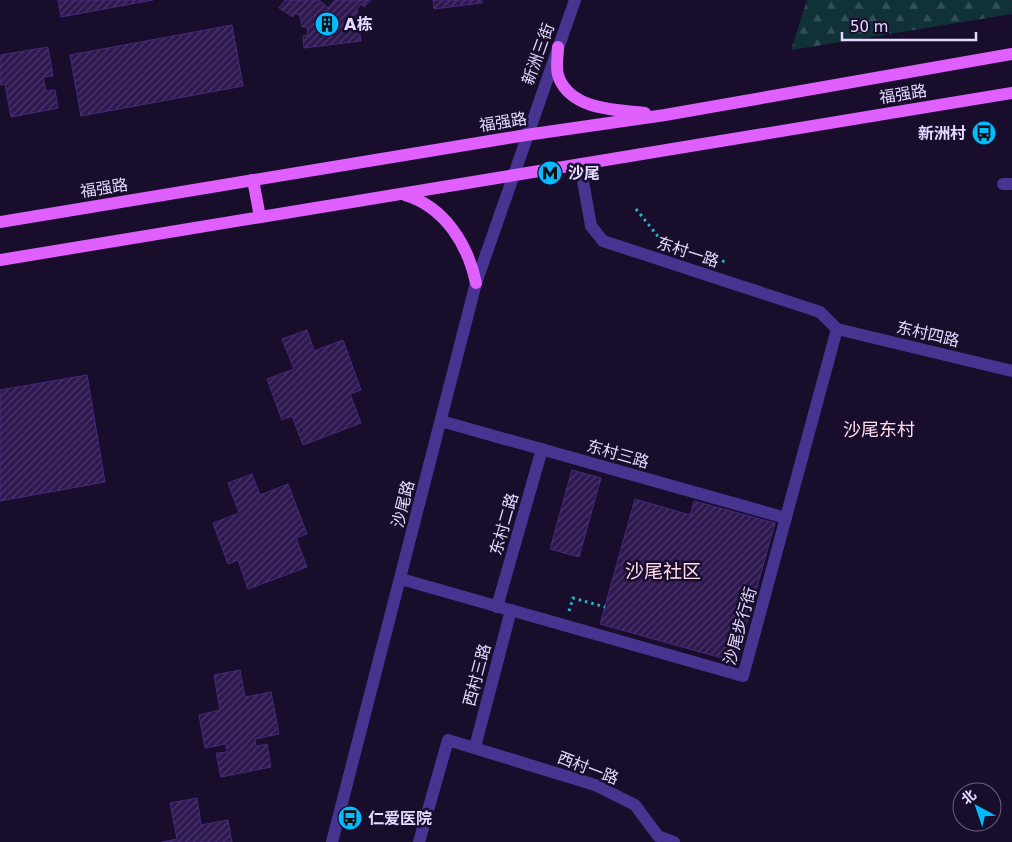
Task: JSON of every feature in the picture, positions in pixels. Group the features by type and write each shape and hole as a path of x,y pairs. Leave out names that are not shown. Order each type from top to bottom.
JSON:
{"main road":[{"path":"558,47 559,78 572,95 588,104 608,110 665,115"},
{"name":"福强路","path":"0,222 526,135 665,115 1012,54"},
{"name":"福强路","path":"0,260 1012,93"},
{"path":"253,180 260,217"},
{"path":"400,194 419,199 450,226 466,251 476,283"}],"street":[{"name":"新洲三街","path":"512,175 575,0"},
{"name":"东村一路","path":"580,164 591,226 603,241 820,312 837,329"},
{"name":"沙尾路","path":"332,842 476,283 512,175"},
{"name":"东村四路","path":"837,329 1012,371"},
{"name":"沙尾步行街","path":"401,579 497,607 627,638 743,676 837,329"},
{"name":"东村三路","path":"441,421 786,518"},
{"name":"东村二路","path":"497,607 542,449"},
{"name":"西村三路","path":"475,747 511,610"},
{"name":"西村一路","path":"419,842 448,740 595,785 635,805 658,836 674,842"}],"path":[{"path":"636,209 662,240 675,247"},
{"path":"690,252 726,262"},
{"path":"573,598 605,607"}],"green space":[{"path":"807,0 1012,0 1012,14 791,50"}],"building":[{"path":"58,0 153,0 61,17"},
{"name":"A栋","path":"285,0 319,0 328,8 335,0 371,0 364,7 361,4 357,9 358,20 353,21 354,29 359,28 361,41 304,48 303,36 308,35 307,27 302,27 300,16 295,13 293,17 279,8"},
{"path":"433,0 482,0 482,3 434,9"},
{"path":"232,25 243,86 81,116 70,55"},
{"path":"48,47 53,76 43,77 46,91 55,90 58,108 11,117 5,84 0,85 0,55"},
{"path":"307,330 314,351 343,340 361,390 350,394 361,423 303,445 292,416 282,420 267,379 294,369 282,339"},
{"path":"87,375 105,482 0,501 0,390"},
{"path":"572,470 601,478 579,557 550,549"},
{"path":"252,474 260,495 288,484 307,534 296,538 307,567 248,589 238,560 228,564 213,523 239,513 228,483"},
{"path":"635,499 690,515 694,501 775,523 736,662 600,624"},
{"path":"240,670 245,697 271,692 279,734 255,739 256,746 267,744 271,767 221,777 216,753 227,752 226,744 205,748 199,715 220,710 214,675"},
{"path":"197,798 201,825 228,820 232,842 162,842 177,839 170,803"}],"place":[{"name":"A栋","path":"327,24"},
{"name":"新洲村","path":"984,133"},
{"name":"沙尾","path":"550,173"},
{"name":"仁爱医院","path":"350,818"}],"district":[{"name":"沙尾东村","path":"879,429"},
{"name":"沙尾社区","path":"663,571"}]}
